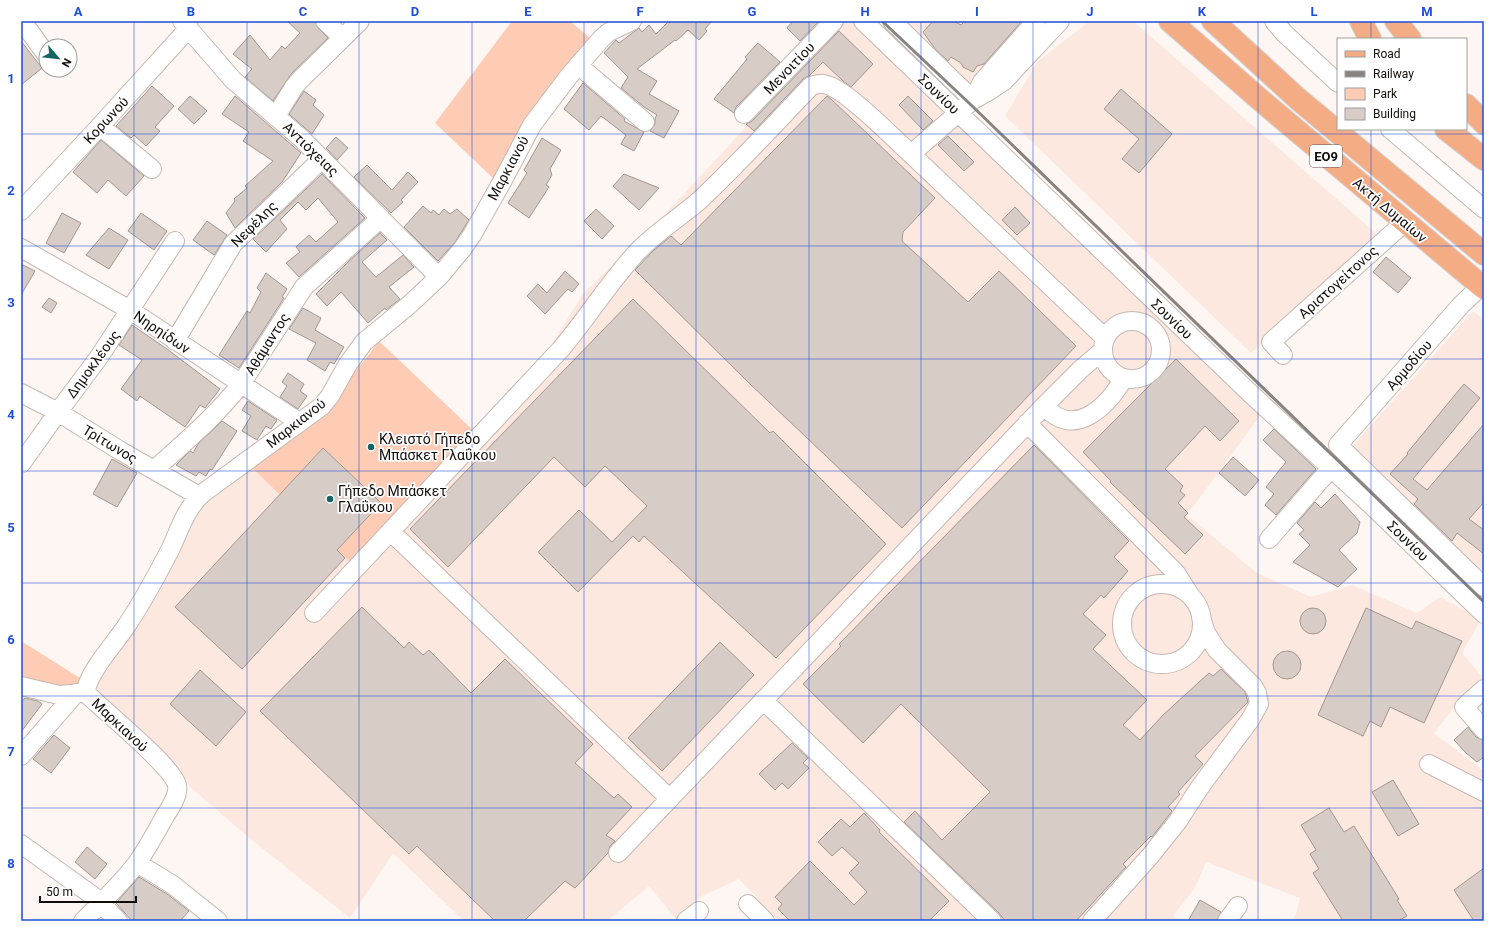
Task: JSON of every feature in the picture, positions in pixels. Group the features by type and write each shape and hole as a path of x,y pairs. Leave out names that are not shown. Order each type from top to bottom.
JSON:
{"main road":[{"name":"Ακτή Δυμαίων","path":"1170,21 1264,103 1482,287"},
{"name":"Ακτή Δυμαίων","path":"1213,21 1298,99 1484,254"},
{"path":"1361,21 1370,38"},
{"path":"1396,21 1409,38"},
{"path":"1467,106 1484,123"},
{"path":"1447,130 1484,159"}],"street":[{"path":"22,21 38,43"},
{"path":"325,21 342,37"},
{"path":"276,116 294,87 342,37 360,21"},
{"name":"Μαρκιανού","path":"137,862 171,806 177,789 177,784 162,763 99,705 81,693 131,618 170,548 185,514 199,496 322,406 330,396 348,364 364,342 410,305 439,277 472,235 532,126 578,65 606,35 619,26 632,21"},
{"name":"Μενοιτίου","path":"744,114 834,21"},
{"name":"Σουνίου","path":"863,21 1224,368 1484,614"},
{"name":"Σουνίου","path":"892,21 973,100"},
{"path":"911,154 973,100 1004,80 1028,42 1036,21"},
{"path":"1028,42 1060,21"},
{"path":"1274,21 1284,33 1337,82"},
{"name":"Αντιόχειας","path":"186,25 245,92 276,116 322,159 439,277"},
{"name":"Κορωνού","path":"21,211 100,126 186,25"},
{"path":"578,65 645,122"},
{"path":"314,613 561,349 580,326 618,274 641,248 718,183 811,86 823,84 836,89 851,98 911,154 1103,345 1107,365 1117,375 1124,378 1138,379 1150,373 1154,368 1160,356 1161,343 1150,326 1138,320 1131,320 1118,323 1108,332 1103,345 1081,369 618,853"},
{"path":"100,126 152,169"},
{"path":"1391,130 1484,209"},
{"name":"Νεφέλης","path":"175,341 233,244 322,159"},
{"name":"Αθάμαντος","path":"154,470 233,395 304,287 381,218"},
{"name":"Αριστογείτονος","path":"1283,355 1271,342 1405,222"},
{"name":"Δημοκλέους","path":"21,464 99,357 175,241"},
{"name":"Νηρηίδων","path":"21,248 130,310 299,422"},
{"name":"Αρμοδίου","path":"1338,445 1461,305 1482,287"},
{"path":"1044,406 1052,414 1061,419 1082,419 1092,414 1102,406 1115,392 1124,378"},
{"name":"Τρίτωνος","path":"21,393 58,412 199,496"},
{"path":"1028,423 1176,573 1197,606 1210,642 1258,693 1259,704 1250,720 1200,787 1178,821 1151,855 1092,921"},
{"name":"Σουνίου","path":"1338,445 1483,584"},
{"path":"1269,539 1331,468"},
{"path":"391,532 669,798"},
{"path":"1190,596 1179,588 1166,584 1152,585 1140,590 1129,600 1123,612 1121,625 1124,639 1131,651 1139,658 1148,662 1169,664 1188,655 1194,647 1200,633 1201,617"},
{"path":"21,686 59,695 81,693"},
{"path":"1484,689 1464,707 1484,730"},
{"path":"21,756 81,693"},
{"path":"763,700 992,921"},
{"path":"1429,764 1484,792"},
{"path":"21,844 102,902 118,921"},
{"path":"83,921 137,862 173,885 218,921"},
{"path":"748,904 765,921"},
{"path":"1227,921 1238,906"}],"shaded area":[{"path":"841,21 855,21 1262,413 1187,515 1257,573 1311,597 1352,585 1417,613 1440,597 1481,619 1462,653 1483,678 1456,705 1434,733 1484,771 1484,921 1292,921 1296,914 1300,898 1206,862 1195,888 1173,916 1178,920 1177,921 779,921 739,879 702,896 677,920 649,886 607,921 464,921 393,853 350,918 253,841 190,787 185,779 169,762 95,692 95,686 202,500 249,465 351,563 537,367 583,294 626,251 653,227 746,127 743,123"},
{"path":"900,21 1029,21 968,87"},
{"path":"1090,21 1133,21 1379,236 1251,353 1005,116 1038,61"},
{"path":"1473,311 1484,320 1484,571 1479,577 1349,450"}],"green space":[{"path":"512,21 570,21 591,39 495,180 435,123"},
{"name":"Κλειστό Γήπεδο Μπάσκετ Γλαΰκου","path":"379,341 476,433 352,564 249,465 262,462 333,400"},
{"path":"21,641 83,680 77,684 62,688 21,677"}],"building":[{"path":"287,21 315,21 318,28 328,38 291,74 273,101 245,77 252,69 233,54 250,35 270,60 282,46 285,49 300,33"},
{"path":"669,21 712,21 705,29 707,31 699,40 688,30 676,41 675,40 637,69 657,81 649,94 679,111 664,138 650,131 655,124 655,118 657,115 644,107 621,88 628,77 604,53 616,40 619,43 639,28 642,32 649,25 656,34"},
{"path":"793,21 819,21 800,41 787,28"},
{"path":"933,21 954,21 961,25 965,21 1022,21 984,64 977,66 973,72 963,67 961,63 951,57 948,61 936,50 923,32"},
{"path":"839,31 873,64 851,87 823,62 810,75 803,79 754,131 746,124 752,121"},
{"path":"21,41 38,63 38,71 21,85"},
{"path":"758,43 780,62 736,107 734,113 714,99 747,59 745,57"},
{"path":"583,83 625,119 624,121 644,132 634,151 621,144 626,135 601,116 589,130 564,109"},
{"path":"152,86 174,106 155,127 160,131 146,146 134,135 131,138 116,126"},
{"path":"1121,89 1172,134 1139,173 1122,159 1139,139 1104,109"},
{"path":"304,91 316,100 313,105 324,115 312,134 289,114"},
{"path":"190,96 207,111 194,124 178,109"},
{"path":"235,96 301,153 282,182 235,228 226,213 235,201 234,199 247,188 245,186 273,161 243,141 249,132 222,114"},
{"path":"827,96 935,198 903,232 902,241 968,302 999,271 1076,346 902,528 750,384 635,270 654,250 671,236 681,245"},
{"path":"908,96 933,121 923,130 899,105"},
{"path":"948,136 974,162 964,171 938,145"},
{"path":"336,137 348,148 337,160 326,148"},
{"path":"542,138 561,150 550,169 552,175 546,185 549,187 529,218 508,203 527,173 524,170"},
{"path":"101,140 144,176 126,196 108,180 97,193 73,172"},
{"path":"367,165 392,190 408,172 418,182 401,200 403,202 391,213 354,177"},
{"path":"322,174 365,218 299,277 286,263 300,252 296,247 309,235 316,242 338,222 318,198 306,210 298,202 280,220 287,229 266,252 253,239"},
{"path":"624,174 659,188 639,210 613,186"},
{"path":"423,206 431,213 433,210 439,215 444,209 450,214 457,209 469,220 455,242 438,261 404,227"},
{"path":"1015,207 1030,223 1017,235 1002,220"},
{"path":"596,209 614,226 602,239 584,221"},
{"path":"62,213 81,223 64,253 46,243"},
{"path":"141,213 167,231 154,250 128,231"},
{"path":"207,221 227,235 214,255 193,240"},
{"path":"109,228 128,240 109,269 86,255"},
{"path":"380,233 387,240 362,262 376,277 403,255 414,267 389,287 400,299 386,310 385,308 368,323 341,292 327,306 316,294"},
{"path":"1386,257 1411,278 1398,293 1373,272"},
{"path":"21,264 35,271 21,295"},
{"path":"565,271 579,284 572,292 568,289 545,314 527,296 538,284 547,293"},
{"path":"266,273 287,289 282,297 284,298 239,368 219,355 247,311 250,313 261,292 257,288"},
{"path":"49,298 57,303 51,313 42,307"},
{"path":"633,299 770,433 773,431 886,544 776,658 644,536 639,542 633,536 578,592 538,552 579,510 612,542 647,506 605,466 585,487 554,457 448,567 410,529"},
{"path":"303,308 321,318 315,330 344,347 334,364 330,362 325,371 307,360 316,343 289,329"},
{"path":"132,325 220,389 205,408 200,405 185,427 140,396 137,401 121,389 142,360 119,345"},
{"path":"1176,359 1239,421 1220,441 1205,426 1165,469 1183,486 1180,491 1185,495 1178,503 1188,513 1184,517 1203,535 1185,554 1110,482 1111,481 1083,452"},
{"path":"288,373 304,384 300,391 307,396 298,409 280,397 287,386 282,382"},
{"path":"1464,384 1480,398 1413,479 1427,490 1484,424 1484,502 1469,519 1484,530 1484,554 1457,533 1452,541 1414,504 1418,499 1390,474 1408,454 1407,453"},
{"path":"248,401 277,420 271,429 266,426 257,440 242,431 251,416 242,410"},
{"path":"222,421 237,431 212,470 210,469 206,476 199,472 196,476 176,465 190,451 193,453 198,444"},
{"path":"1274,429 1316,469 1276,515 1265,505 1274,494 1266,487 1286,462 1263,440"},
{"path":"1034,445 1129,541 1114,557 1128,571 1104,598 1101,595 1083,614 1106,635 1093,649 1147,700 1123,725 1140,740 1163,715 1209,673 1213,676 1221,669 1245,692 1248,702 1195,756 1203,764 1178,792 1180,794 1168,807 1172,811 1152,837 1151,836 1123,864 1126,867 1076,921 1005,921 999,913 904,822 915,811 942,840 990,792 901,704 863,743 803,684 841,646 839,644"},
{"path":"323,448 381,503 337,550 345,558 242,669 175,607"},
{"path":"1233,457 1259,480 1245,496 1219,473"},
{"path":"112,459 137,473 117,507 93,494"},
{"path":"1335,494 1360,522 1357,533 1339,550 1357,569 1338,587 1293,562 1310,545 1299,534 1304,530 1297,523 1315,502 1321,508"},
{"path":"362,607 404,648 409,642 423,655 429,650 471,693 505,659 593,744 575,763 614,798 618,794 632,807 606,835 615,841 610,846 608,853 575,888 565,881 524,921 495,921 417,846 409,854 260,711"},
{"path":"1313,608 1322,612 1326,621 1322,630 1313,634 1304,630 1300,621 1304,612"},
{"path":"1366,608 1412,629 1416,621 1462,641 1424,723 1390,707 1381,727 1370,721 1363,736 1318,715"},
{"path":"720,642 754,675 662,771 628,738"},
{"path":"1287,651 1293,652 1297,655 1300,659 1300,671 1297,675 1293,678 1287,679 1281,678 1277,675 1274,671 1273,665 1274,659 1277,655 1281,652"},
{"path":"200,670 246,712 216,746 170,704"},
{"path":"25,698 38,701 42,704 21,732 21,703"},
{"path":"1468,727 1476,737 1484,740 1484,757 1477,762 1454,740"},
{"path":"54,735 70,748 51,773 33,759"},
{"path":"792,743 808,758 803,763 809,768 788,789 782,783 775,790 759,774"},
{"path":"1393,780 1419,824 1398,836 1372,792"},
{"path":"1329,808 1344,832 1354,826 1399,899 1397,900 1407,916 1398,921 1343,921 1313,873 1319,869 1310,854 1316,850 1301,825"},
{"path":"864,813 880,830 879,832 949,901 929,921 790,921 778,909 782,904 775,897 810,861 854,905 867,892 849,873 859,863 842,847 832,856 818,842 841,819 850,827"},
{"path":"87,847 107,864 95,879 75,862"},
{"path":"1484,868 1484,921 1474,921 1454,890"},
{"path":"139,877 167,894 189,911 180,921 132,921 116,903"},
{"path":"1200,900 1221,912 1217,921 1188,921"}],"railway":[{"path":"882,21 969,103 1484,602"}],"place":[{"name":"Κλειστό Γήπεδο Μπάσκετ Γλαΰκου","path":"371,447"},
{"name":"Γήπεδο Μπάσκετ Γλαΰκου","path":"330,499"}]}
